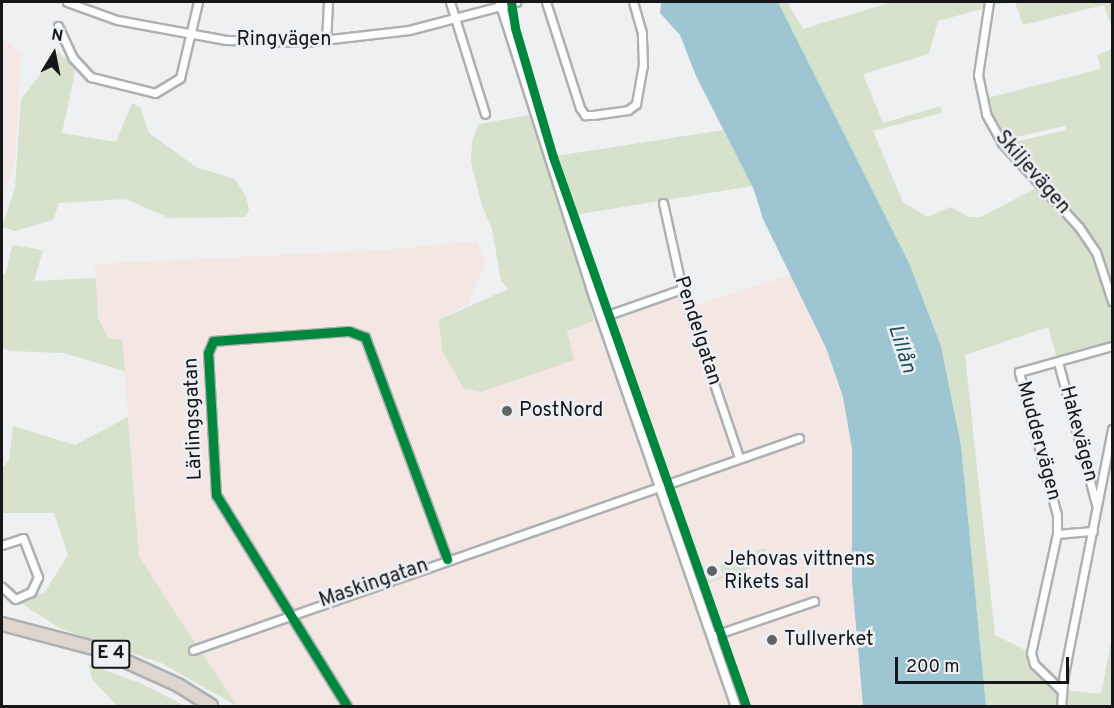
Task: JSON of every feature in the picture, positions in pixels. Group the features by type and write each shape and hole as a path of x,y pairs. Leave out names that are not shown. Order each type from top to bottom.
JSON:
{"highway":[{"name":"E 4","path":"2,624 101,650 178,685 211,706"},
{"name":"E 4","path":"2,630 104,658 198,706"}],"street":[{"name":"Ringvägen","path":"67,2 117,20 226,40 326,40 409,30 501,4 516,2"},
{"path":"58,26 80,68 103,83 141,93 155,93 180,78 198,2"},
{"path":"326,40 328,2"},
{"path":"450,2 484,114"},
{"path":"546,2 580,108 585,115 593,115 628,110 636,104 642,44 633,2"},
{"name":"Skiljevägen","path":"989,2 978,75 986,114 1002,143 1079,227 1096,252 1113,301"},
{"path":"501,4 547,157 735,706"},
{"name":"Pendelgatan","path":"663,203 682,289 739,457"},
{"path":"602,316 682,289"},
{"name":"Lärlingsgatan","path":"347,706 216,495 208,353 213,341 349,331 365,337 447,559"},
{"name":"Muddervägen","path":"1061,690 1034,664 1031,653 1057,534 1057,515 1019,372 1113,346"},
{"name":"Hakevägen","path":"1058,362 1097,507"},
{"path":"1061,706 1061,690 1113,429"},
{"name":"Maskingatan","path":"193,650 290,613 799,438"},
{"path":"1057,534 1093,531"},
{"path":"2,545 24,538 38,577 31,592 15,599 2,586"},
{"path":"712,636 814,601"}],"shaded area":[{"path":"2,39 21,53 15,159 2,203"},
{"path":"476,241 486,263 467,305 449,313 573,360 567,331 682,289 688,307 791,275 826,348 843,397 852,449 852,581 863,706 237,706 139,557 122,341 108,338 98,318 95,264 384,250"}],"green space":[{"path":"778,2 787,2 803,29 892,2 1007,2 938,21 929,54 863,74 883,123 941,106 942,113 873,131 903,202 928,217 950,207 969,217 981,217 1038,187 1046,191 1006,144 1066,130 1065,126 1002,140 984,99 1101,69 1097,55 1112,49 1112,346 1058,362 1048,327 965,355 995,635 1031,653 1034,664 1061,690 1101,694 1112,637 1112,706 986,706 961,445 941,346 909,263"},
{"path":"1015,2 1112,2 1112,28 1104,5 1023,25"},
{"path":"58,52 76,68 62,133 116,142 132,103 140,107 149,133 196,167 235,179 246,196 249,210 245,217 169,218 126,199 59,203 53,220 15,231 2,227 15,188 21,99"},
{"path":"529,115 543,158 723,130 752,186 568,216 594,321 567,331 574,360 481,392 464,389 442,351 439,320 508,289 501,281 492,229 482,206 471,163 472,141 479,124"},
{"path":"12,245 43,250 34,281 96,278 98,318 108,338 122,340 125,371 63,353 9,351 2,347 2,275 6,273"},
{"path":"128,417 139,557 237,706 161,663 61,629 15,599 44,593 68,555 54,513 2,513 2,469 9,460 13,426 75,445"},
{"path":"765,548 770,562 704,585 696,561 704,566 709,581 723,576 720,566"},
{"path":"88,664 140,683 185,706 117,706 92,679"}],"water":[{"name":"Lillån","path":"661,2 778,2 909,263 941,346 961,445 986,706 863,706 852,581 852,449 843,397 826,348 763,219 754,190 696,76 680,35 660,13"}],"cycle path":[{"path":"511,2 515,28 553,157 746,706"},
{"path":"347,706 216,495 208,353 213,341 349,331 365,337 447,559"}],"place":[{"name":"PostNord","path":"507,411"},
{"name":"Jehovas vittnens Rikets sal","path":"712,571"},
{"name":"Tullverket","path":"772,640"}]}
